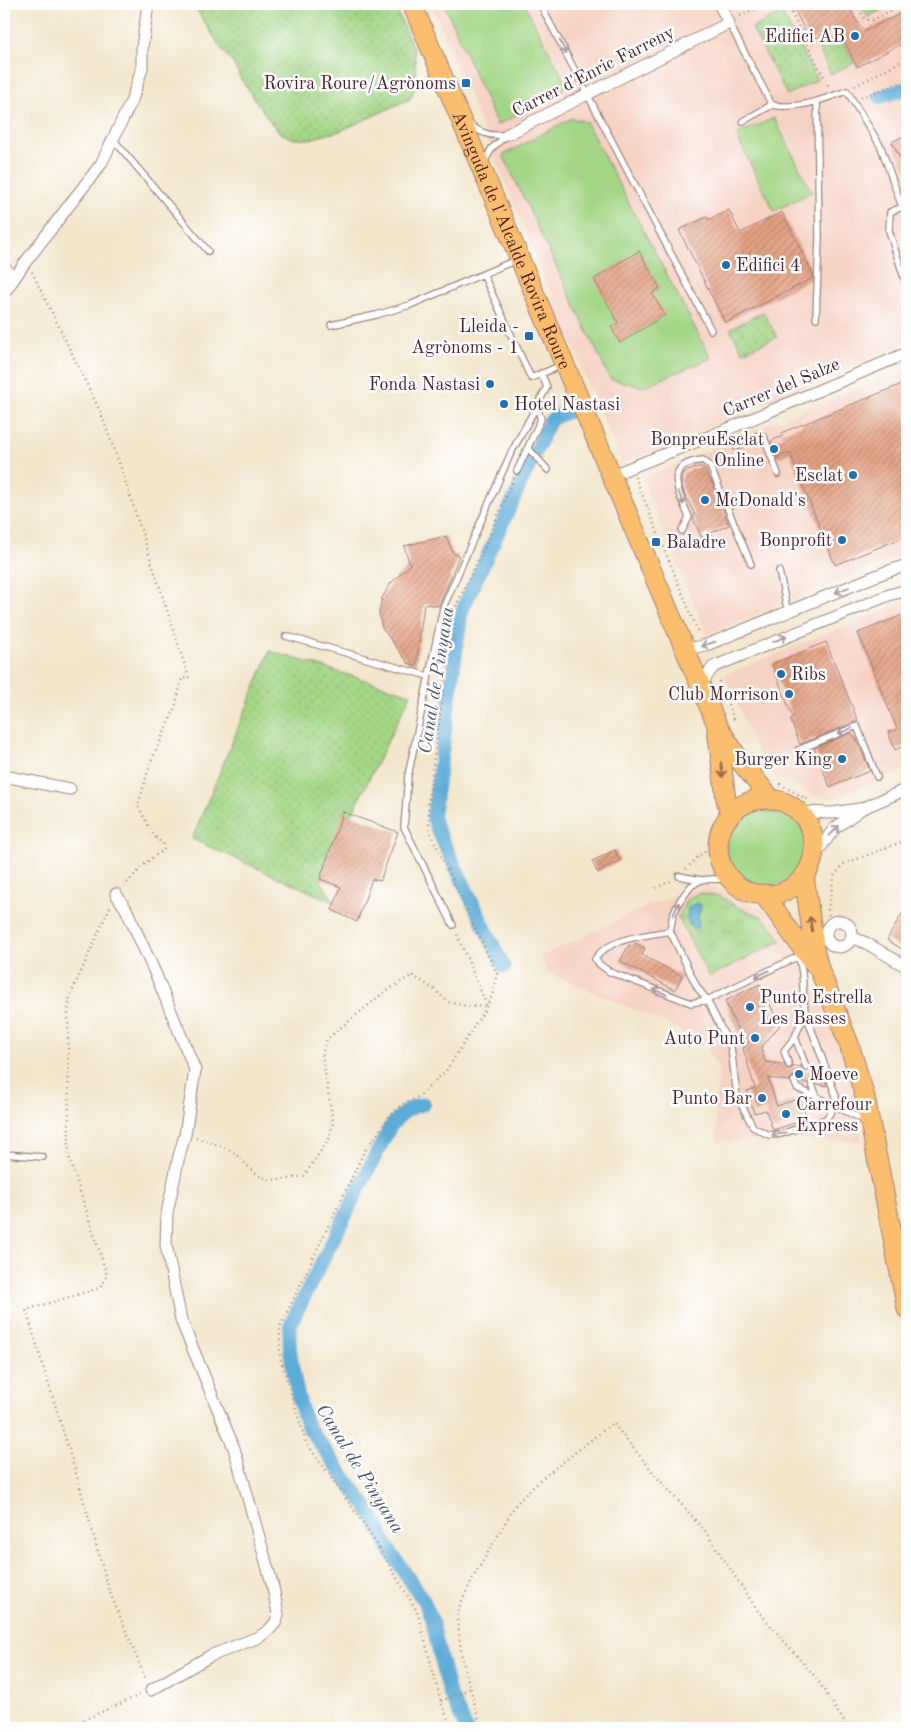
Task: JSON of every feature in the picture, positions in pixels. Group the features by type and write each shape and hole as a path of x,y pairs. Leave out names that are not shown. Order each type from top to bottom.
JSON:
{"main road":[{"name":"Avinguda de l'Alcalde Rovira Roure","path":"412,4 717,725"},
{"path":"717,725 740,761 771,799"},
{"path":"717,725 726,799 730,814"},
{"path":"771,799 786,803 798,812 808,823 813,837 812,859 804,876 798,882 786,890 763,894 743,889 726,874 720,860 718,843 721,828 730,814 748,802 771,799"},
{"path":"804,876 820,971 857,1070 871,1123 907,1309"},
{"path":"763,894 777,912 800,952 820,971"}],"street":[{"path":"4,293 101,164 132,100 142,68 142,48 148,4"},
{"path":"719,4 729,23"},
{"name":"Carrer d'Enric Farreny","path":"508,134 729,23"},
{"path":"4,267 14,278"},
{"name":"Carrer del Salze","path":"612,475 728,429 907,353"},
{"path":"683,644 694,648 704,646 883,573 907,566"},
{"path":"701,687 713,667 889,595 907,590"},
{"path":"807,605 817,616 818,624"},
{"path":"803,630 807,620 807,605"},
{"path":"4,776 70,789"},
{"path":"812,859 834,829 861,809 907,790"},
{"path":"798,812 832,813 861,809"},
{"path":"116,894 126,909 156,975 195,1070 185,1135 168,1213 167,1253 181,1320 234,1448 273,1586 278,1614 276,1622 259,1637 210,1656 150,1690"},
{"path":"838,921 845,923 851,929 851,937 844,946 833,945 826,936 830,924 838,921"},
{"path":"851,937 866,943 907,967"}],"lane":[{"path":"540,4 711,330"},
{"path":"729,23 772,105"},
{"path":"743,121 772,105 782,107 803,106 848,90 880,147 904,206 890,212 889,231 907,287"},
{"path":"816,318 819,238 817,101"},
{"path":"454,102 466,121 475,130 488,135 508,134"},
{"path":"483,171 487,154 508,134"},
{"path":"113,139 208,251"},
{"path":"331,325 410,305 520,258"},
{"path":"483,274 532,378 565,364"},
{"path":"453,925 404,828 408,776 443,608 510,455 547,387 541,373"},
{"path":"517,471 529,449 541,418 537,408"},
{"path":"736,447 759,435 764,437 778,474"},
{"path":"529,449 548,470"},
{"path":"682,531 689,518 675,482 677,474 690,463 702,460 710,466 751,564"},
{"path":"779,570 788,613"},
{"path":"286,636 428,676"},
{"path":"798,750 857,726 876,776"},
{"path":"679,876 692,880 732,880"},
{"path":"670,931 628,938 604,949 596,959 599,964 610,972 691,1003 706,1000 800,952 805,1012 836,1096 835,1106 826,1119 781,1134 769,1135 752,1127 738,1096 731,1048 706,1000 697,987 670,931 673,914 681,899 691,886 701,880"},
{"path":"789,1065 784,1051 795,1037 805,1012"},
{"path":"795,1037 806,1067"},
{"path":"794,1082 797,1088 871,1123"},
{"path":"812,1084 817,1097"},
{"path":"4,1154 43,1157"}],"path":[{"path":"737,10 741,16 765,4"},
{"path":"787,4 834,95"},
{"path":"856,4 865,20 872,20 903,4"},
{"path":"848,90 907,58"},
{"path":"853,100 907,82"},
{"path":"24,264 33,274 100,411 122,471 189,678 182,678 175,708 150,764 138,806 154,836 163,844 164,850 150,859 116,894 70,996 68,1012 69,1157 107,1275 100,1288 26,1310 75,1470 109,1590 150,1690 79,1722"},
{"path":"452,1728 441,1701 417,1611 366,1527 306,1442 280,1357 280,1327 364,1152 391,1115 405,1103 417,1098 446,1072 488,1006 492,996 496,974 430,832 428,804 454,610 483,550 517,471"},
{"path":"830,924 828,910 834,876 844,864 907,840"},
{"path":"656,888 679,876 700,855 718,843"},
{"path":"453,925 488,1006"},
{"path":"185,1135 220,1145 241,1158 247,1167 266,1178 284,1179 304,1176 329,1138 333,1122 322,1054 328,1039 382,994 412,975 435,990 448,1002 471,1007 488,1006"},
{"path":"481,1728 462,1658 457,1618 460,1605 473,1578 516,1504 540,1480 613,1423 657,1478 705,1530 758,1610 817,1679 848,1728"},
{"path":"441,1701 469,1689"}],"shaded area":[{"path":"431,4 907,4 907,343 622,464"},
{"path":"907,369 907,553 707,635 642,479 776,421"},
{"path":"906,601 907,769 833,798 825,799 816,797 768,773 764,769 725,675"},
{"path":"713,886 728,891 767,911 781,927 792,951 808,975 837,1038 852,1088 862,1141 717,1141 715,1108 718,1067 704,1044 674,1027 547,972 540,957 652,904 682,893"}],"green space":[{"path":"193,4 394,4 414,50 417,84 410,99 340,131 310,139 294,139 280,133 269,120"},
{"path":"444,4 524,4 565,81 561,93 497,125"},
{"path":"860,4 893,4 868,17"},
{"path":"782,13 817,80 787,95 752,28"},
{"path":"839,35 854,63 831,74 817,46"},
{"path":"572,118 586,122 711,358 643,387 610,379 503,155"},
{"path":"774,118 812,192 774,211 736,135"},
{"path":"763,312 777,337 743,352 730,329"},
{"path":"270,651 411,694 320,879 335,903 192,839"},
{"path":"766,806 781,809 794,818 803,831 806,846 803,861 794,874 781,883 766,886 751,883 738,874 729,861 726,846 729,831 738,818 751,809"},
{"path":"699,893 720,896 737,907 762,917 773,928 781,941 711,976 708,975 678,917 687,899"}],"water":[{"path":"696,903 701,906 698,918 699,925 696,929 689,925 687,919 688,908"}],"building":[{"name":"Edifici AB","path":"792,4 848,4 856,20 865,31 907,10 907,41 857,67 837,27 810,41"},
{"path":"907,134 907,172 892,142"},
{"name":"Edifici 4","path":"729,210 740,233 782,212 813,274 813,278 725,323 679,230 707,217 709,220"},
{"path":"639,251 660,288 652,293 665,315 620,343 611,327 618,323 594,279"},
{"name":"Esclat","path":"907,382 907,536 835,565 790,453 777,458 771,441 783,436 781,433"},
{"name":"McDonald's","path":"701,466 712,483 729,525 701,537 693,518 695,515 684,493 681,481 683,473"},
{"path":"446,536 453,553 459,556 439,606 424,604 416,666 408,663 382,628 379,612 382,598 391,583 410,565 404,546"},
{"path":"905,614 907,620 907,754 904,746 895,750 888,732 897,729 858,633"},
{"path":"826,642 858,721 800,744 790,719 793,718 772,664"},
{"name":"Burger King","path":"851,733 857,740 870,771 830,787 814,748"},
{"path":"343,812 398,832 380,881 372,879 357,922 332,910 341,887 320,879"},
{"path":"615,850 620,861 597,872 592,861"},
{"path":"907,905 907,952 887,940"},
{"path":"635,943 645,948 642,955 682,976 675,990 620,961 629,945 633,947"},
{"path":"760,984 780,1025 761,1048 765,1062 784,1064 789,1070 794,1066 801,1067 806,1072 811,1068 821,1069 827,1086 817,1084 812,1079 807,1083 800,1082 795,1076 789,1081 768,1078 777,1106 800,1098 807,1119 773,1130 766,1110 754,1113 747,1091 755,1088 743,1048 745,1047 725,1001"}],"waterway":[{"name":"Canal de Pinyana","path":"880,97 907,88"},
{"name":"Canal de Pinyana","path":"504,967 436,827 433,816 461,616 464,606 549,423 553,418 567,412"},
{"name":"Canal de Pinyana","path":"424,1104 413,1107 404,1113 389,1129 291,1323 290,1345 297,1391 308,1427 373,1516 387,1546 425,1603 431,1618 449,1692 466,1728"},
{"name":"Canal de Pinyana","path":"4,1724 8,1728"}],"place":[{"name":"Edifici AB","path":"855,36"},
{"name":"Rovira Roure/Agrònoms","path":"466,83"},
{"name":"Edifici 4","path":"726,265"},
{"name":"Lleida - Agrònoms - 1","path":"529,336"},
{"name":"Fonda Nastasi","path":"490,384"},
{"name":"Hotel Nastasi","path":"504,404"},
{"name":"BonpreuEsclat Online","path":"774,449"},
{"name":"Esclat","path":"853,475"},
{"name":"McDonald's","path":"705,500"},
{"name":"Bonprofit","path":"842,540"},
{"name":"Baladre","path":"656,542"},
{"name":"Ribs","path":"781,674"},
{"name":"Club Morrison","path":"789,694"},
{"name":"Burger King","path":"842,759"},
{"name":"Punto Estrella Les Basses","path":"750,1007"},
{"name":"Auto Punt","path":"755,1038"},
{"name":"Moeve","path":"799,1074"},
{"name":"Punto Bar","path":"762,1098"},
{"name":"Carrefour Express","path":"786,1114"}]}
